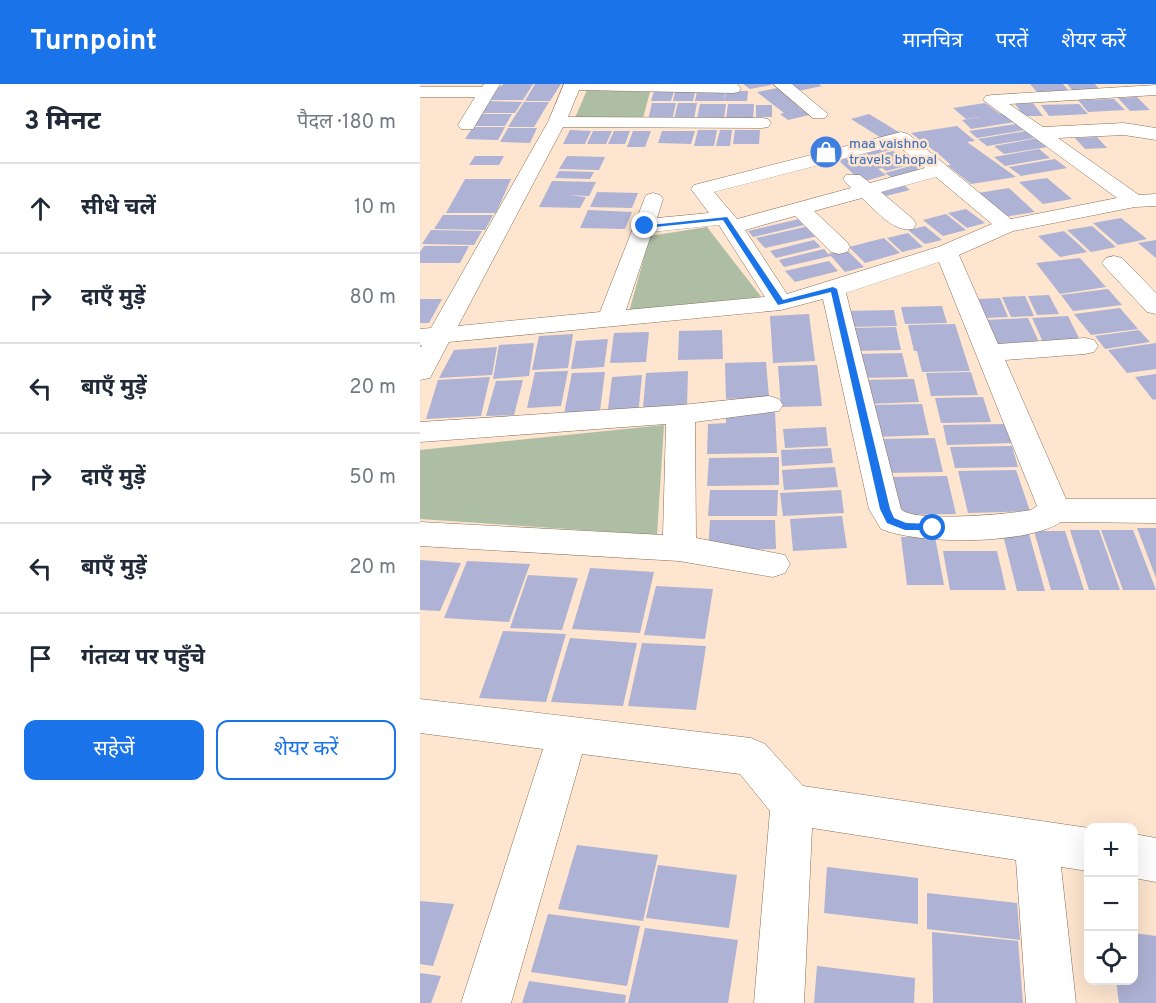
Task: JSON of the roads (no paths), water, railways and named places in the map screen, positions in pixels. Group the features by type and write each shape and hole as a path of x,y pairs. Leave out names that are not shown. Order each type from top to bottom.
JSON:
{"street":[{"path":"781,84 819,114"},
{"path":"420,372 431,336 557,122 573,85 733,88"},
{"path":"420,92 489,88"},
{"path":"467,125 489,88"},
{"path":"1145,200 1038,133 992,100 1024,91 1122,88 1156,90"},
{"path":"1122,88 1150,101 1153,110"},
{"path":"557,122 762,123"},
{"path":"1038,133 1124,129 1156,134"},
{"path":"781,303 729,223 701,189 901,138 1007,226"},
{"path":"827,157 905,224"},
{"path":"645,226 729,223 800,209 939,170"},
{"path":"610,320 653,199"},
{"path":"431,336 781,303 833,289 946,252 1007,226 1145,200"},
{"path":"800,209 839,247"},
{"path":"946,252 1055,510"},
{"path":"1114,263 1151,294"},
{"path":"833,289 885,509 891,520 905,526 933,528 1027,523 1040,520 1055,510 1156,511"},
{"path":"989,353 1085,346"},
{"path":"420,432 681,414 769,405"},
{"path":"679,548 681,414"},
{"path":"420,534 679,548 773,564"},
{"path":"420,717 751,757 792,805 1084,848"},
{"path":"486,1003 568,734"},
{"path":"779,1003 792,805"},
{"path":"1036,842 1051,1003"},
{"path":"1138,857 1156,860"}],"place":[{"name":"maa vaishno travels bhopal","path":"826,152"}]}
